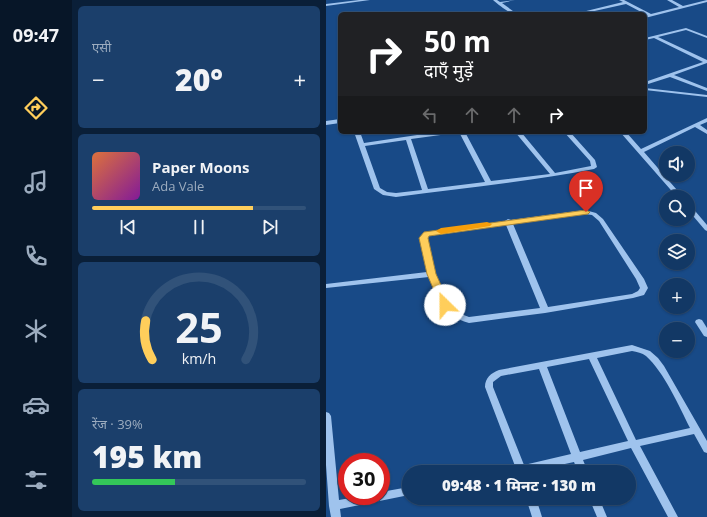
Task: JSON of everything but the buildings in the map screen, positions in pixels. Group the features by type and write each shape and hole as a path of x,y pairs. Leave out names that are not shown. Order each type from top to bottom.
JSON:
{"street":[{"path":"326,5 368,0"},
{"path":"496,1 513,0"},
{"path":"620,0 640,12"},
{"path":"669,0 682,7"},
{"path":"496,1 512,12"},
{"path":"647,16 707,1"},
{"path":"585,12 625,3"},
{"path":"647,38 686,29 707,37"},
{"path":"655,36 707,62"},
{"path":"647,83 707,62"},
{"path":"670,75 706,89"},
{"path":"647,89 707,96"},
{"path":"641,151 707,120"},
{"path":"326,123 338,121"},
{"path":"695,125 707,132"},
{"path":"359,134 377,189 380,192 396,195 554,175 594,167 593,161 569,134"},
{"path":"362,145 435,134"},
{"path":"463,134 489,184"},
{"path":"520,134 554,175"},
{"path":"625,134 674,190"},
{"path":"408,138 426,192"},
{"path":"586,212 594,214 601,220 640,279 644,288 641,293 633,296 545,310 469,320 458,317 445,305 431,274 423,238 427,234 508,221 586,212"},
{"path":"695,214 707,228"},
{"path":"508,221 545,310"},
{"path":"326,286 431,274"},
{"path":"699,322 707,334"},
{"path":"520,465 489,387 489,381 499,373 632,348 649,353 659,366 707,449"},
{"path":"592,356 633,443 673,517"},
{"path":"542,366 580,465"},
{"path":"326,416 336,517"},
{"path":"547,465 633,443 696,430"},
{"path":"334,506 402,492"},
{"path":"533,505 537,517"},
{"path":"597,505 602,517"}],"slow traffic":[{"path":"441,231 487,224"}],"route":[{"path":"445,305 431,274 423,238 427,234 508,221 586,212"}]}
